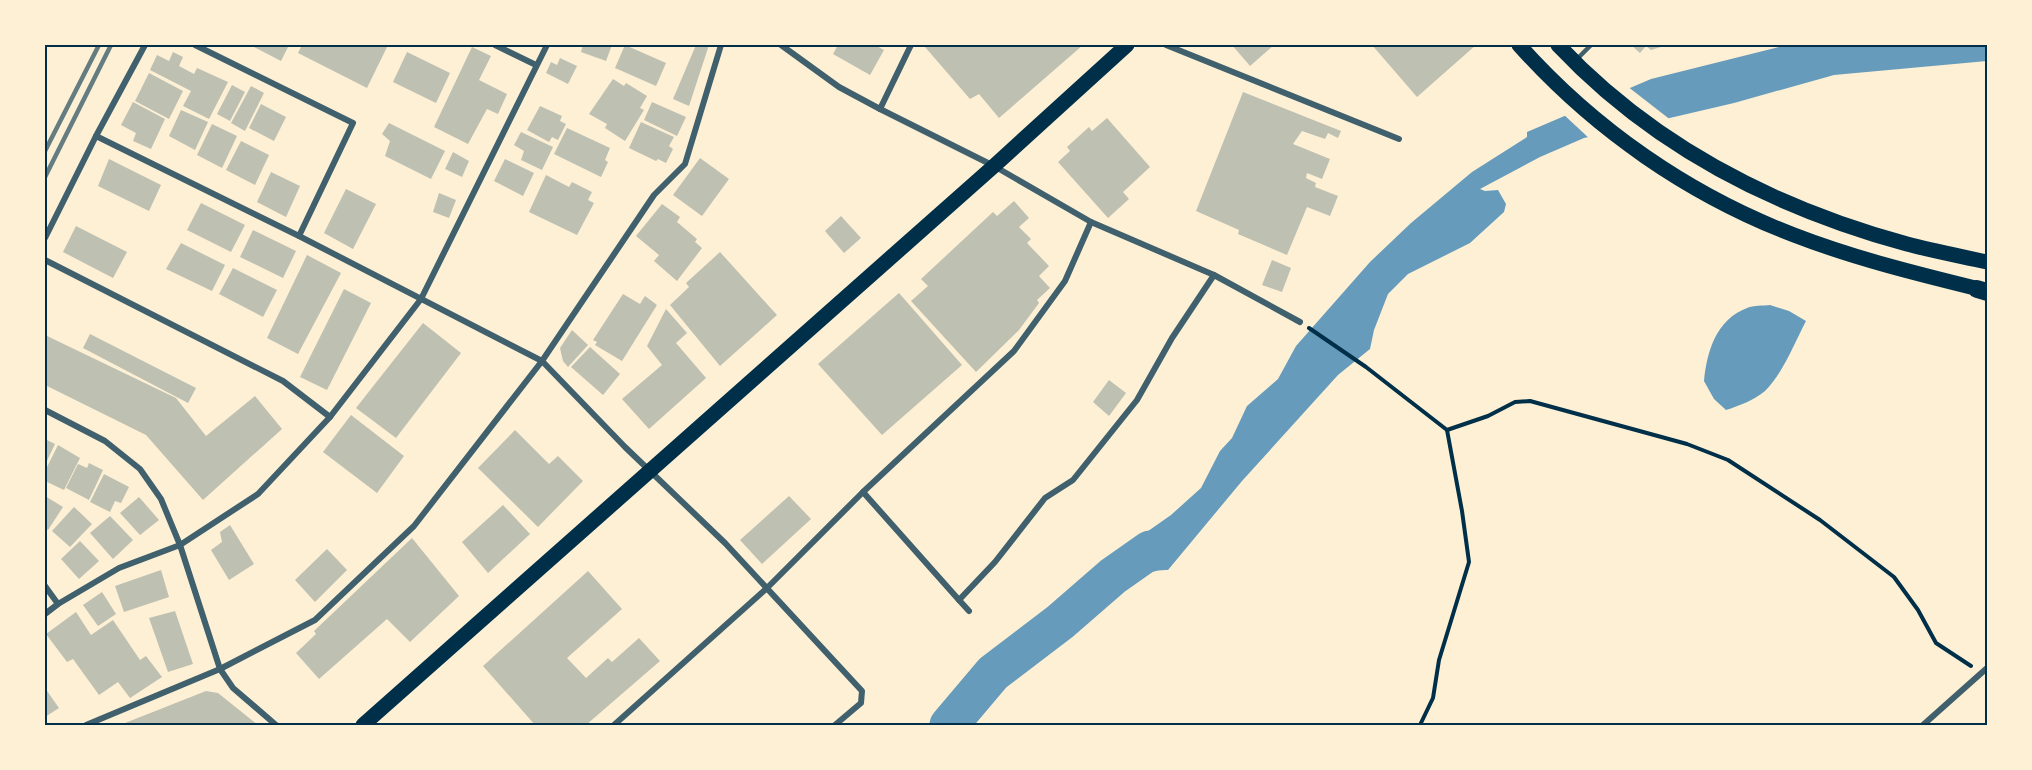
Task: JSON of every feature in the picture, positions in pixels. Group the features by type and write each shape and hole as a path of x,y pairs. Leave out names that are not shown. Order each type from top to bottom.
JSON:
{"main road":[{"path":"363,725 994,166 1127,45"},
{"path":"1519,45 1553,82 1603,125 1655,164 1709,196 1795,236 1984,291"},
{"path":"1558,45 1625,108 1687,152 1747,184 1821,216 1908,244 1987,262"}],"street":[{"path":"45,238 145,45"},
{"path":"195,45 353,123 299,236"},
{"path":"495,45 536,65"},
{"path":"45,614 119,568 180,545 258,494 330,417 421,299 547,45"},
{"path":"86,725 220,669 315,620 414,526 542,361 654,195 685,164 721,45"},
{"path":"781,45 839,87 880,110 994,166 1091,222 1214,275 1300,322"},
{"path":"880,110 911,45"},
{"path":"1166,45 1399,139"},
{"path":"96,136 299,236 542,361 649,470 725,543 862,691 861,703 836,725"},
{"path":"615,725 766,589 863,492 1014,351 1065,281 1091,222"},
{"path":"45,260 283,381 330,417"},
{"path":"959,600 995,562 1045,498 1073,480 1137,400 1172,338 1214,275"},
{"path":"45,410 105,441 140,469 161,499 180,545 220,669 233,688 276,725"},
{"path":"863,492 969,611"},
{"path":"45,586 58,604"},
{"path":"1923,725 1985,672"}],"lane":[{"path":"1578,66 1591,45"}],"path":[{"path":"1300,322 1366,367 1447,430 1469,562 1439,660 1433,698 1420,725"},
{"path":"1447,430 1488,416 1515,402 1530,401 1687,444 1728,460 1820,520 1894,577 1918,610 1936,643 1985,672"}],"water":[{"path":"1787,45 1987,45 1987,61 1834,75 1734,103 1584,138 1540,157 1480,189 1498,190 1506,204 1504,212 1470,243 1408,274 1388,294 1374,330 1370,349 1338,375 1242,481 1168,570 1153,571 1117,593 1098,572 1118,551 1171,515 1201,488 1220,451 1232,438 1247,406 1278,379 1296,346 1370,262 1411,223 1472,172 1527,137 1527,132 1651,79"},
{"path":"1770,305 1789,311 1806,321 1783,367 1765,391 1741,405 1726,410 1714,399 1704,381 1715,338 1721,328 1736,313 1750,307"}],"pier":[{"path":"1627,86 1672,121 1591,140 1562,113"}],"building":[{"path":"250,45 289,45 281,61"},
{"path":"302,45 388,45 367,88 298,53"},
{"path":"583,45 612,45 606,61 581,52"},
{"path":"625,45 666,63 656,86 615,68"},
{"path":"696,45 709,45 689,106 673,99"},
{"path":"838,45 875,45 884,50 870,75 833,54"},
{"path":"928,45 1083,45 999,118 979,94 970,99 925,47"},
{"path":"1232,45 1274,45 1250,66"},
{"path":"1372,45 1476,45 1417,97"},
{"path":"1631,45 1664,46 1651,50 1646,46 1640,53"},
{"path":"472,47 491,56 479,80 507,94 498,114 487,109 468,144 434,127"},
{"path":"173,52 183,57 179,66 194,74 197,68 228,82 209,119 183,106 191,91 150,70 157,55 169,61"},
{"path":"407,52 450,73 436,103 393,82"},
{"path":"560,58 577,66 568,84 546,73 551,62 557,65"},
{"path":"149,73 183,91 169,119 135,101"},
{"path":"613,79 624,86 626,83 647,96 640,108 644,110 625,141 605,128 607,124 589,114"},
{"path":"232,85 245,92 230,121 217,114"},
{"path":"251,86 264,93 245,131 231,123"},
{"path":"1243,92 1341,131 1338,138 1328,133 1325,139 1302,131 1293,144 1330,159 1322,179 1307,173 1306,178 1316,183 1315,187 1338,196 1330,216 1307,207 1287,255 1238,234 1239,230 1196,211"},
{"path":"133,102 165,119 151,149 133,141 136,133 121,125"},
{"path":"652,102 686,117 677,136 644,120"},
{"path":"261,104 286,117 274,141 249,128"},
{"path":"540,106 562,116 560,121 566,124 558,140 552,137 549,142 527,130"},
{"path":"181,110 208,122 195,150 169,136"},
{"path":"1107,118 1150,167 1123,192 1129,199 1108,218 1058,162 1070,151 1067,147 1089,127 1092,131"},
{"path":"641,122 674,137 669,146 673,149 666,163 658,159 656,161 629,148"},
{"path":"389,123 445,151 431,179 385,156 390,141 382,134"},
{"path":"212,124 237,136 222,168 197,155"},
{"path":"567,128 610,148 605,160 608,162 601,177 554,154"},
{"path":"521,132 553,147 542,170 521,160 524,151 514,145"},
{"path":"241,141 269,155 255,185 226,170"},
{"path":"453,152 469,161 462,177 445,169"},
{"path":"700,158 729,179 702,216 673,195"},
{"path":"109,159 161,185 149,211 98,186"},
{"path":"505,159 534,173 523,196 494,181"},
{"path":"271,172 300,186 286,217 257,202"},
{"path":"546,175 569,187 572,182 592,192 588,200 594,203 577,235 529,212"},
{"path":"346,189 376,204 353,249 324,233"},
{"path":"439,193 456,200 449,218 433,212"},
{"path":"1014,201 1029,218 1019,227 1031,239 1027,243 1049,266 1039,276 1050,288 1037,300 1039,303 1019,330 976,372 911,301 928,286 921,279 993,212 997,216"},
{"path":"201,203 245,225 231,252 187,230"},
{"path":"662,204 680,217 677,222 697,239 695,242 702,248 677,281 654,261 659,255 636,236"},
{"path":"841,216 861,238 844,253 825,231"},
{"path":"76,226 127,252 113,278 63,252"},
{"path":"253,230 296,251 283,278 240,257"},
{"path":"181,243 225,265 212,291 166,269"},
{"path":"720,252 777,315 720,366 670,305 689,287 686,283"},
{"path":"307,255 341,273 298,354 267,338"},
{"path":"1272,260 1291,268 1282,292 1262,285"},
{"path":"233,268 277,290 263,317 219,294"},
{"path":"344,289 371,303 327,390 300,377"},
{"path":"899,293 962,365 882,435 818,364"},
{"path":"623,294 640,304 645,296 657,305 622,361 595,345 597,342 593,340"},
{"path":"666,309 687,333 676,343 706,378 649,429 622,399 662,365 647,346"},
{"path":"423,323 461,353 396,438 356,408"},
{"path":"572,330 588,345 568,367 563,361 560,348"},
{"path":"90,334 196,388 188,403 83,348"},
{"path":"45,335 176,398 206,436 255,396 282,429 203,500 146,435 45,385"},
{"path":"590,347 620,374 603,395 571,367"},
{"path":"1109,380 1126,393 1109,416 1093,402"},
{"path":"351,415 404,456 377,493 323,452"},
{"path":"515,430 549,464 558,456 583,481 538,527 478,468"},
{"path":"45,439 55,444 45,465"},
{"path":"58,445 80,458 64,490 45,481 45,471"},
{"path":"89,463 103,470 89,500 66,488 78,464 87,468"},
{"path":"104,474 129,487 121,503 115,501 110,512 90,502"},
{"path":"45,496 63,507 48,530 45,528"},
{"path":"789,496 811,519 762,564 740,540"},
{"path":"139,497 159,520 140,535 120,513"},
{"path":"503,505 530,534 488,573 462,542"},
{"path":"74,507 92,524 70,547 52,531"},
{"path":"110,516 133,540 113,559 90,533"},
{"path":"230,525 254,564 229,580 211,550 222,542 220,532"},
{"path":"412,538 459,596 410,642 387,619 319,679 296,653 316,634 314,631"},
{"path":"80,541 99,561 79,579 61,559"},
{"path":"327,549 347,570 315,602 295,580"},
{"path":"161,570 169,597 124,612 115,586"},
{"path":"588,571 622,609 567,658 586,678 608,658 612,662 639,638 660,661 586,725 535,725 483,666"},
{"path":"102,592 116,614 98,626 83,605"},
{"path":"175,611 193,664 168,672 149,618"},
{"path":"76,612 91,635 113,620 140,660 146,656 162,677 130,698 118,682 99,695 73,659 67,662 46,634"},
{"path":"45,688 59,708 45,717"},
{"path":"206,691 218,693 258,725 120,725"}],"waterway":[{"path":"949,725 993,673 1060,622 1113,576 1150,550"}],"railway":[{"path":"45,151 99,45"},
{"path":"45,177 111,45"}]}
